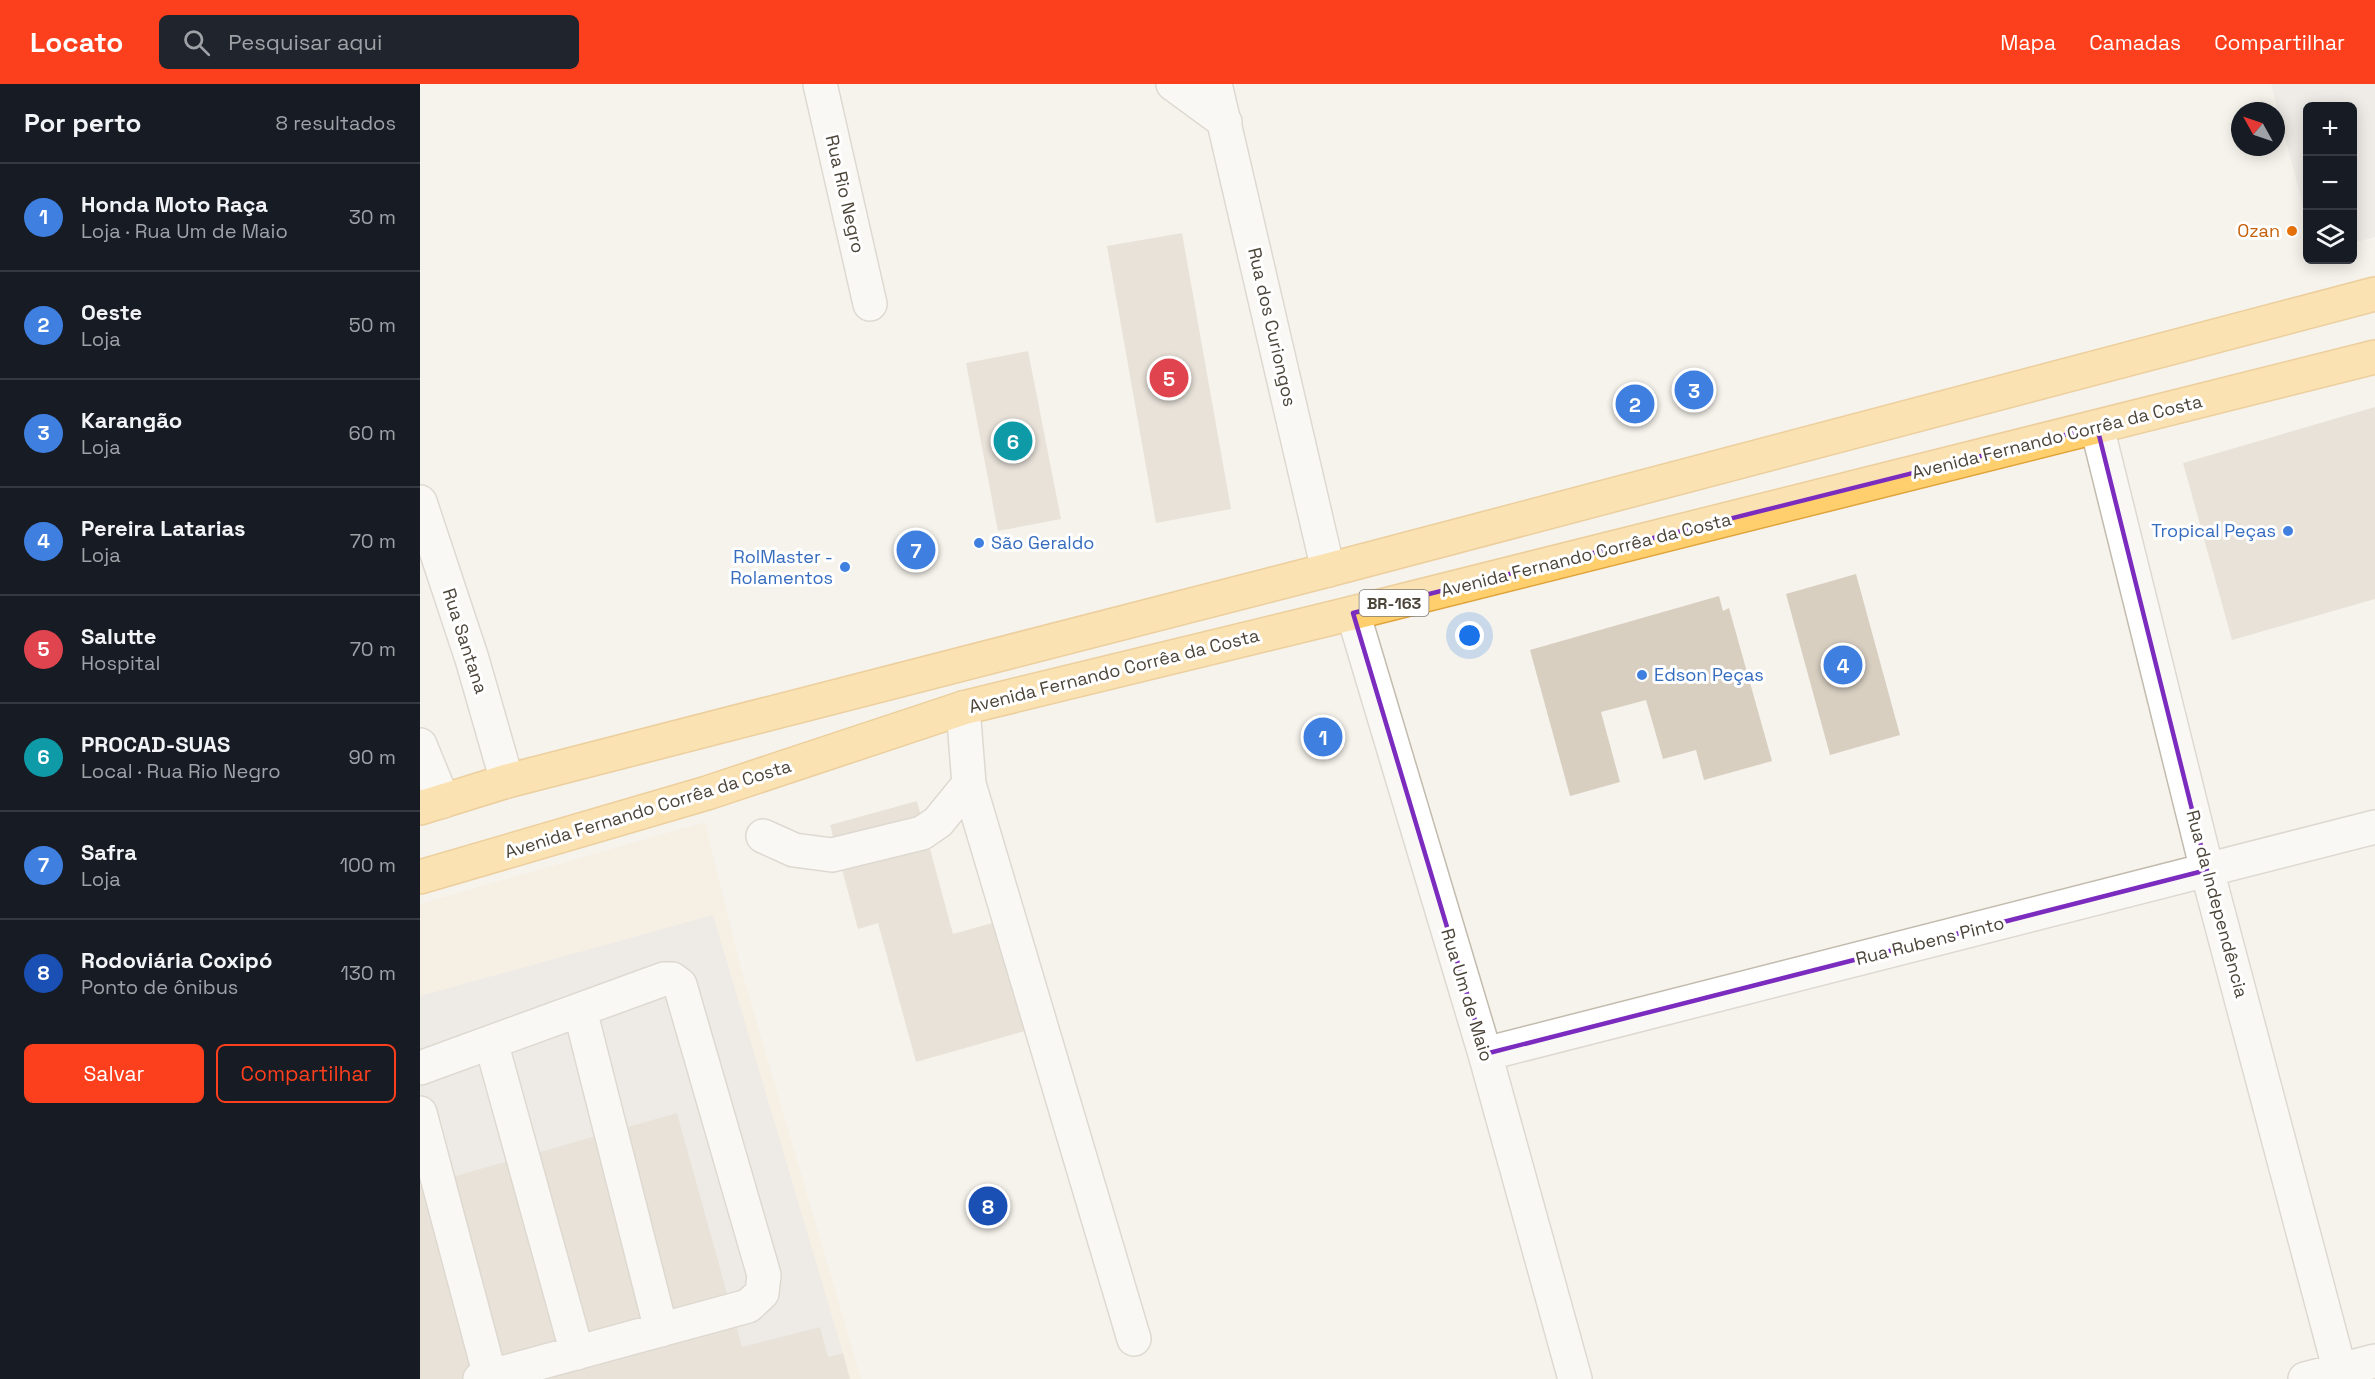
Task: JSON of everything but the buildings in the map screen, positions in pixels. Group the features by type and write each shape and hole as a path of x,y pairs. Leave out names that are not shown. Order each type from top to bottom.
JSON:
{"highway":[{"path":"426,806 507,781 1328,570 2375,294"},
{"name":"Avenida Fernando Corrêa da Costa","path":"420,877 707,793 963,708 1353,613 2375,357"}],"street":[{"name":"Rua Rio Negro","path":"820,84 870,304"},
{"path":"1173,84 1225,122"},
{"name":"Rua dos Curiongos","path":"1215,84 1328,570"},
{"name":"Rua da Independência","path":"2097,428 2207,870 2340,1375"},
{"name":"Rua Santana","path":"420,502 472,659 507,781"},
{"name":"Rua Um de Maio","path":"1353,613 1485,1054 1575,1379"},
{"path":"963,708 969,784 1134,1339"},
{"path":"420,745 426,806"},
{"path":"763,836 794,850 832,855 922,834 938,822 969,784"},
{"name":"Rua Rubens Pinto","path":"1485,1054 2375,827"},
{"path":"420,1068 664,979 672,979 680,985 764,1275 762,1293 748,1306 485,1378 420,1113"},
{"path":"580,1010 661,1330"},
{"path":"491,1042 577,1353"},
{"path":"2305,1379 2340,1375 2375,1361"}],"highlighted area":[{"path":"2097,427 2207,870 1485,1054 1353,613"}],"shaded area":[{"path":"2271,84 2375,84 2375,237 2357,242 2357,102 2303,102 2303,206 2285,137 2285,102 2276,102"},
{"path":"705,822 740,966 861,1379 420,1379 420,904"},
{"path":"713,915 843,1353 747,1379 420,1379 420,996"}],"place":[{"name":"Ozan","path":"2292,231"},
{"name":"Salutte","path":"1169,378"},
{"name":"Karangão","path":"1694,390"},
{"name":"Oeste","path":"1635,404"},
{"name":"PROCAD-SUAS","path":"1013,441"},
{"name":"Tropical Peças","path":"2288,531"},
{"name":"São Geraldo","path":"979,543"},
{"name":"Safra","path":"916,550"},
{"name":"RolMaster - Rolamentos","path":"845,567"},
{"name":"Pereira Latarias","path":"1843,665"},
{"name":"Edson Peças","path":"1642,675"},
{"name":"Honda Moto Raça","path":"1323,737"},
{"name":"Rodoviária Coxipó","path":"988,1206"}]}
